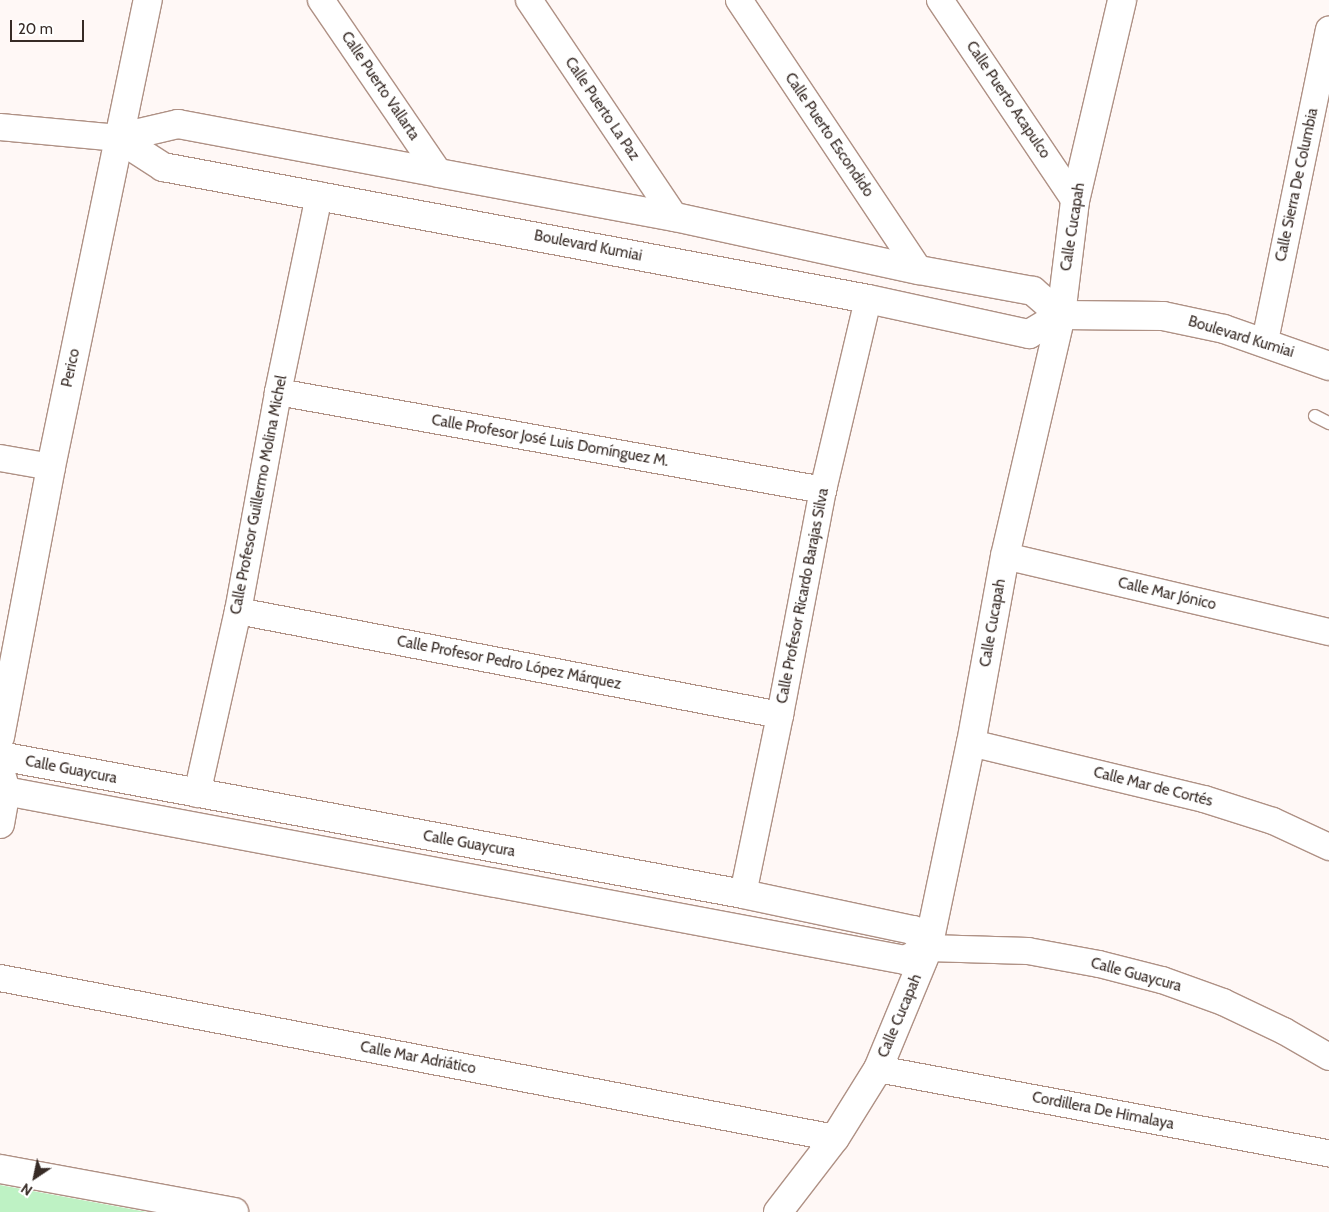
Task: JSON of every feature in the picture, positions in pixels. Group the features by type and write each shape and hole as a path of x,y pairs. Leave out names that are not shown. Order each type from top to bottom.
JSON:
{"street":[{"name":"Perico","path":"0,737 51,467 148,0"},
{"name":"Calle Puerto Vallarta","path":"321,0 439,173"},
{"name":"Calle Puerto La Paz","path":"529,0 674,217"},
{"name":"Calle Puerto Escondido","path":"738,0 919,270"},
{"name":"Calle Puerto Acapulco","path":"940,0 1075,201"},
{"name":"Calle Cucapah","path":"778,1212 836,1138 878,1069 928,948 971,743 1005,556 1061,315 1075,201 1122,0"},
{"name":"Calle Sierra De Columbia","path":"1265,341 1329,30"},
{"name":"Boulevard Kumiai","path":"0,126 118,138 178,124 674,217 919,270 1033,291 1061,315"},
{"name":"Boulevard Kumiai","path":"118,138 163,167 868,299 1029,334 1061,315 1163,316 1197,322 1265,341 1329,366"},
{"name":"Calle Profesor Guillermo Molina Michel","path":"197,794 238,611 278,392 319,195"},
{"name":"Calle Profesor Ricardo Barajas Silva","path":"743,894 780,715 823,490 868,299"},
{"name":"Calle Profesor José Luis Domínguez M.","path":"278,392 823,490"},
{"path":"0,458 51,467"},
{"name":"Calle Mar Jónico","path":"1005,556 1329,632"},
{"name":"Calle Profesor Pedro López Márquez","path":"238,611 780,715"},
{"name":"Calle Mar de Cortés","path":"971,743 1204,799 1273,821 1329,847"},
{"name":"Calle Guaycura","path":"0,756 743,894 913,930 928,948 1028,951 1099,964 1162,980 1223,1002 1284,1031 1329,1057"},
{"path":"0,824 2,784 906,960 928,948"},
{"name":"Calle Mar Adriático","path":"0,978 836,1138"},
{"name":"Cordillera De Himalaya","path":"878,1069 1329,1153"},
{"path":"0,1169 234,1212"}],"lane":[{"path":"1316,416 1329,423"}],"green space":[{"path":"0,1185 147,1212 0,1212"}]}
